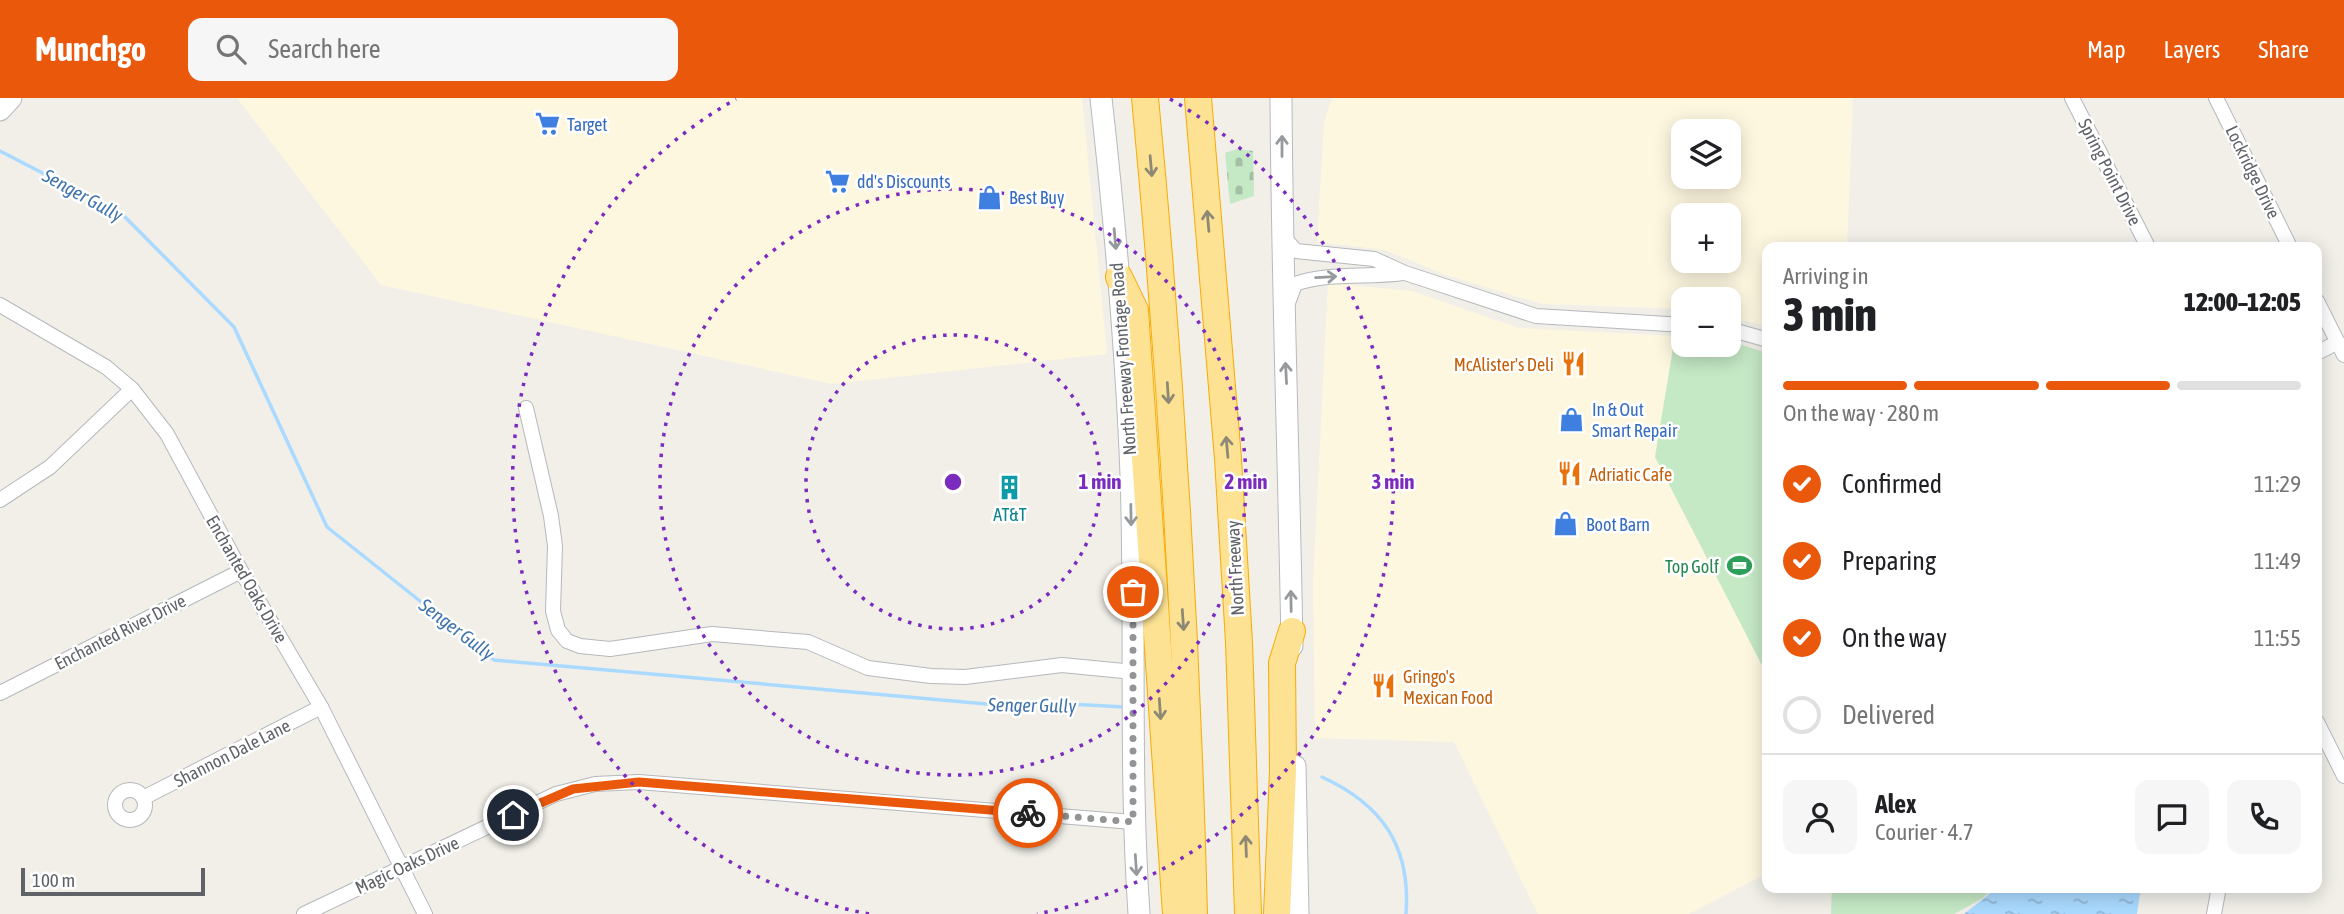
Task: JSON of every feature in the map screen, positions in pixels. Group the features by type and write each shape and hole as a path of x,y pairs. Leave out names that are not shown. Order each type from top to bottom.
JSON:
{"highway":[{"path":"1145,98 1158,239 1184,649 1194,914"},
{"name":"North Freeway","path":"1198,98 1228,458 1239,642 1248,914"},
{"path":"1119,277 1135,310 1176,914"},
{"path":"1277,914 1283,771 1282,663 1292,631"}],"main road":[{"path":"0,110 11,98"},
{"name":"North Freeway Frontage Road","path":"1101,98 1119,277 1131,475 1133,822 1139,914"},
{"path":"1281,98 1283,318 1288,410 1298,914"}],"street":[{"name":"Spring Point Drive","path":"2073,98 2145,242"},
{"name":"Lockridge Drive","path":"2216,98 2288,242"},
{"path":"1282,235 1296,251 1374,259 1405,273 1536,316 1671,323"},
{"path":"1283,318 1294,284 1319,276 1371,277 1405,273"},
{"name":"Enchanted Oaks Drive","path":"0,306 86,353 132,389 167,434 241,571 321,708 425,914"},
{"path":"2322,311 2341,348 2322,352"},
{"path":"1741,332 1762,338"},
{"path":"0,500 50,467 132,389"},
{"path":"526,408 555,545 553,611 558,630 567,641 610,649 712,634 797,641 837,652 868,668 931,676 964,677 1062,665 1133,672"},
{"name":"Enchanted River Drive","path":"0,692 241,571"},
{"name":"Shannon Dale Lane","path":"143,798 321,708"},
{"path":"2322,740 2344,776"},
{"name":"Magic Oaks Drive","path":"304,914 556,794 613,783 1133,822"},
{"path":"2214,914 2218,893"}],"shaded area":[{"path":"237,98 1082,98 1107,354 832,384 381,285"},
{"path":"1332,98 1853,98 1847,242 1762,242 1762,325 1741,321 1741,287 1671,287 1671,309 1542,304 1446,275 1385,250 1317,242 1324,122"},
{"path":"1328,283 1412,291 1519,328 1671,336 1672,357 1655,457 1762,665 1762,876 1689,914 1538,914 1454,742 1315,738 1313,583"}],"green space":[{"path":"1237,149 1253,151 1254,196 1230,204 1225,153"},
{"name":"Top Golf","path":"1741,345 1762,351 1762,665 1655,457 1672,357 1741,357"},
{"path":"1832,893 1988,893 1954,914 1831,914"}],"water":[{"path":"1990,893 2140,893 2137,914 1964,914"}],"waterway":[{"name":"Senger Gully","path":"0,151 122,214 234,327 327,527 494,660 998,705 1069,704 1124,707"},
{"name":"Senger Gully","path":"1322,777 1362,801 1389,831 1404,868 1406,914"}],"way so far":[{"path":"1028,813 1133,822 1133,592"}],"place":[{"name":"Target","path":"547,124"},
{"name":"dd's Discounts","path":"837,181"},
{"name":"Best Buy","path":"989,197"},
{"name":"McAlister's Deli","path":"1574,364"},
{"name":"In & Out Smart Repair","path":"1572,419"},
{"name":"Adriatic Cafe","path":"1569,474"},
{"name":"AT&T","path":"1010,487"},
{"name":"Boot Barn","path":"1566,524"},
{"name":"Top Golf","path":"1739,566"},
{"name":"Gringo's Mexican Food","path":"1383,686"}],"route":[{"path":"513,815 556,794 573,789 639,782 1028,813"}]}
